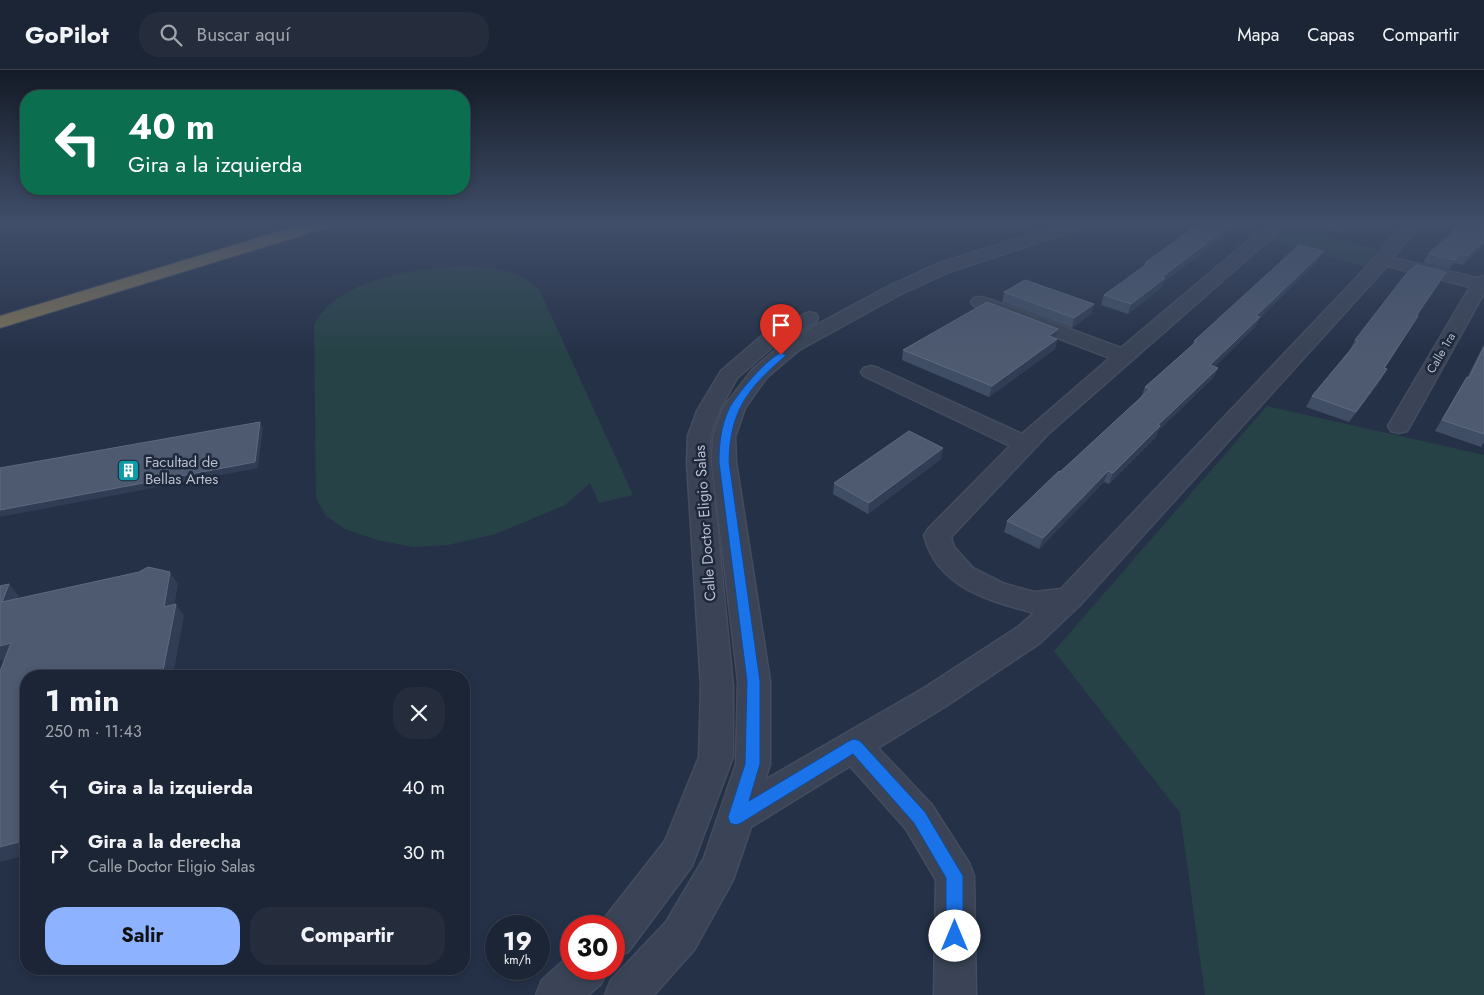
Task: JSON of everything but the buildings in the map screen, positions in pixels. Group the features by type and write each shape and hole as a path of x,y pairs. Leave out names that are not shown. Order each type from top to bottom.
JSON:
{"highway":[{"path":"0,309 141,267"},
{"path":"0,322 181,267"}],"street":[{"name":"Calle Doctor Eligio Salas","path":"625,924 679,853 716,757 717,686 699,463 699,436 708,411 728,375 770,339 876,282 910,267"},
{"name":"Calle Doctor Eligio Salas","path":"626,995 680,936 720,867 753,764 754,681 724,462 724,437 734,408 760,373 792,346 893,291 946,267"},
{"path":"1069,599 1034,602 995,591 963,575 941,550 937,535 1040,428 1227,267"},
{"path":"736,817 935,697 1029,635 1069,599 1376,267"},
{"path":"1413,267 1483,284"},
{"name":"Calle 1ra","path":"1399,426 1483,284"},
{"path":"980,302 1124,356"},
{"path":"871,372 1025,444"},
{"path":"854,746 920,817 955,876 955,995"},
{"path":"557,995 574,980"}],"green space":[{"path":"481,267 506,271 523,278 539,289 633,495 599,503 590,483 565,505 496,534 448,545 413,547 377,540 345,529 326,516 316,498 314,326 325,310 340,297 360,286 382,278 429,269"},
{"path":"1267,406 1484,455 1484,995 1205,995 1180,813 1054,651"}],"place":[{"name":"Facultad de Bellas Artes","path":"129,471"}],"route":[{"path":"781,355 760,373 734,408 724,437 724,462 754,681 753,764 736,817 854,746 920,817 955,876 955,936"}]}
